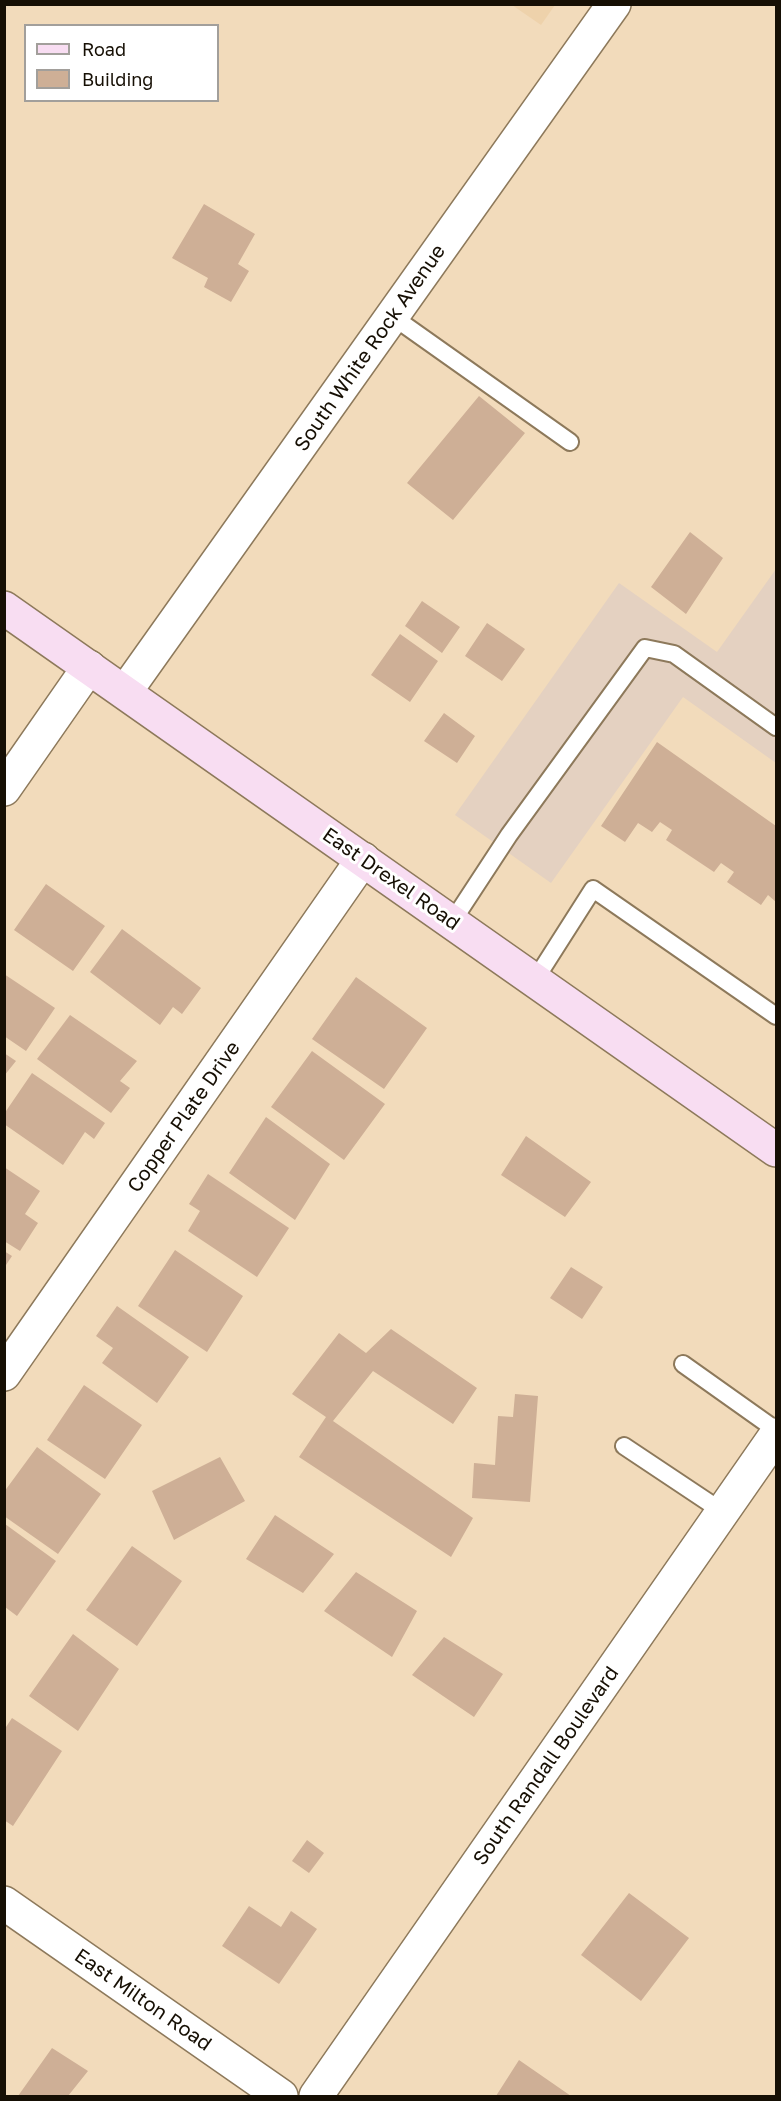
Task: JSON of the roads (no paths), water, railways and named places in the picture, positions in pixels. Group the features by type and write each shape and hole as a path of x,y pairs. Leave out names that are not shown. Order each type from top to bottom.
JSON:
{"street":[{"name":"South White Rock Avenue","path":"125,692 614,4"},
{"name":"East Drexel Road","path":"4,608 777,1150"},
{"path":"4,789 89,667"},
{"name":"Copper Plate Drive","path":"4,1374 363,859"},
{"name":"South Randall Boulevard","path":"316,2097 777,1435"},
{"name":"East Milton Road","path":"4,1903 281,2097"}],"lane":[{"path":"392,316 570,442"},
{"path":"452,922 509,835 645,648 674,654 772,724"},
{"path":"535,980 593,889 777,1016"},
{"path":"683,1364 777,1430"},
{"path":"624,1446 723,1512"}]}
